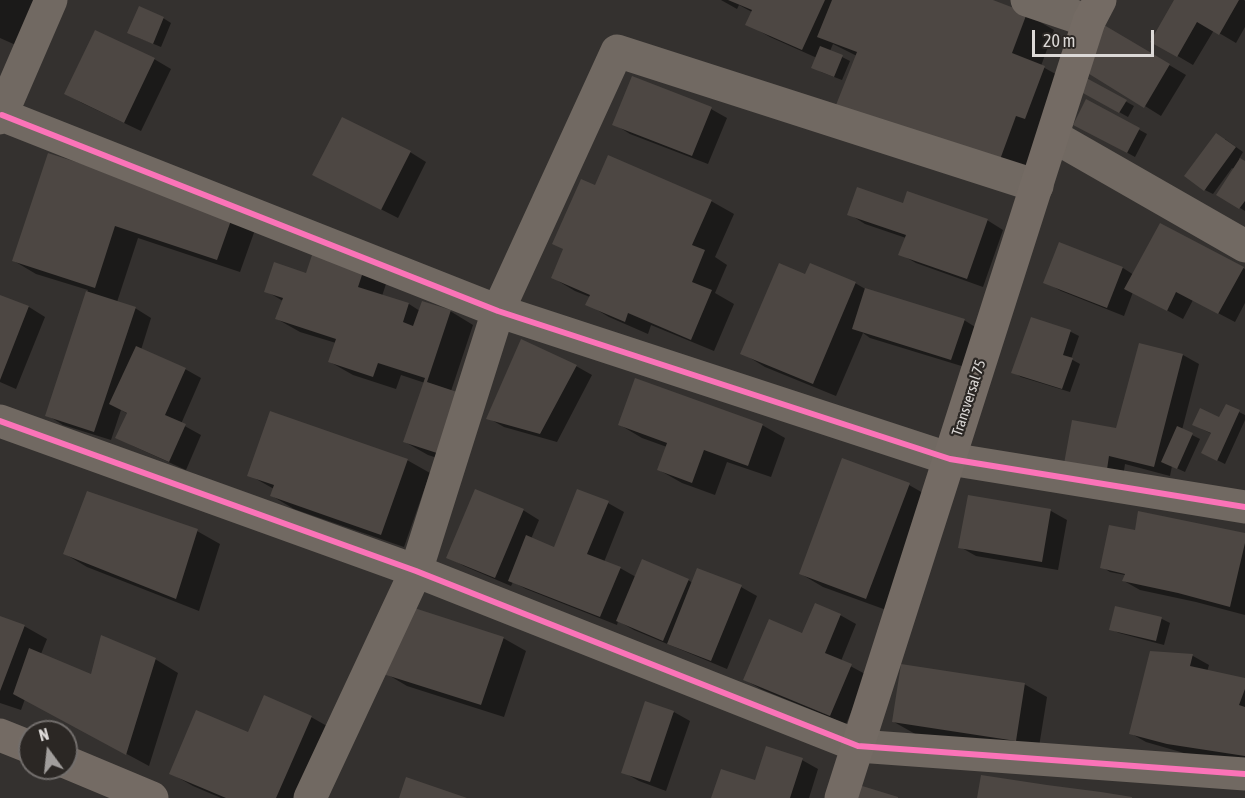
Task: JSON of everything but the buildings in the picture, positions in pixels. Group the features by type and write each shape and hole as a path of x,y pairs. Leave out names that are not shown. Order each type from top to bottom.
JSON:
{"street":[{"path":"51,0 1,117 498,311 950,459 1245,507"},
{"path":"1027,0 1094,11"},
{"name":"Transversal 75","path":"841,798 1094,11"},
{"path":"310,798 416,571 498,311 617,51 1037,186"},
{"path":"1053,136 1245,246"},
{"path":"0,421 416,571 858,746 1245,774"},
{"path":"0,735 18,742"},
{"path":"78,767 152,798"}],"cycle path":[{"path":"2,115 498,311 950,459 1245,507"},
{"path":"0,421 416,571 858,746 1245,774"}]}
